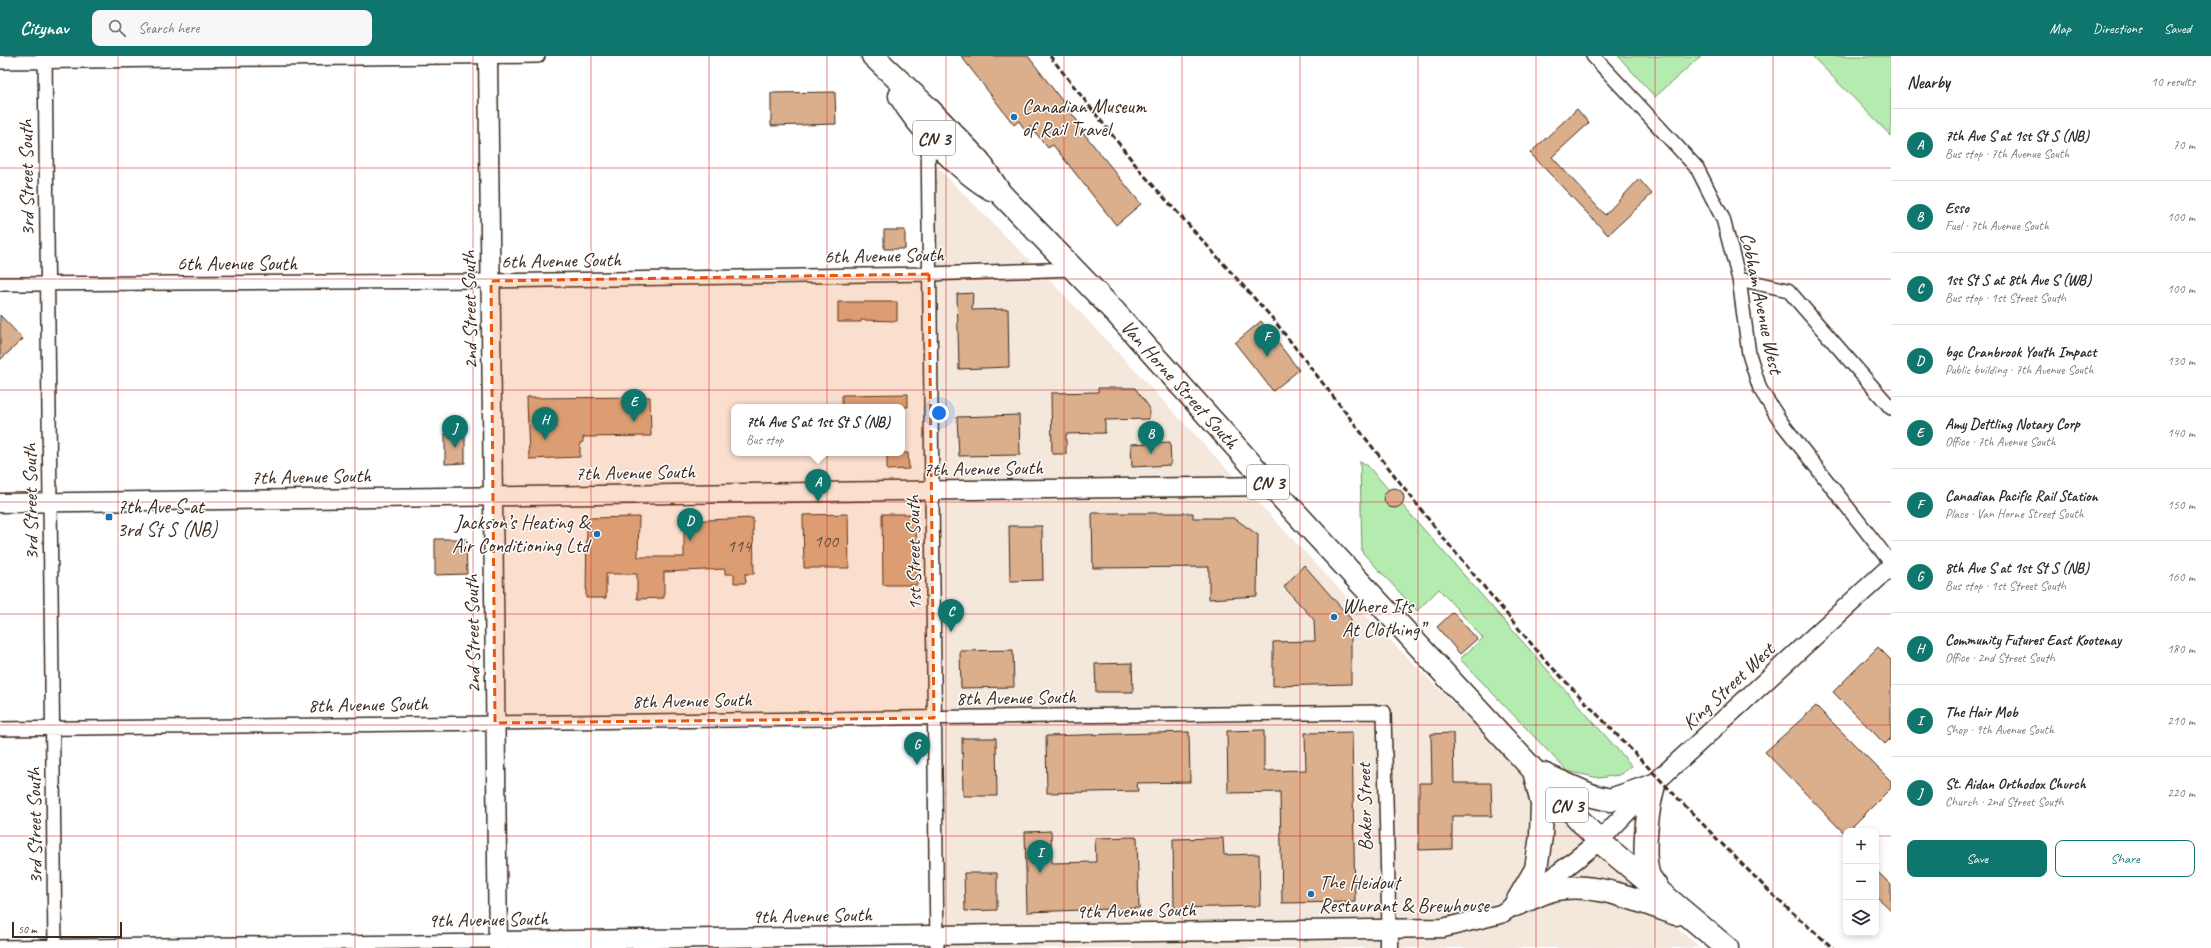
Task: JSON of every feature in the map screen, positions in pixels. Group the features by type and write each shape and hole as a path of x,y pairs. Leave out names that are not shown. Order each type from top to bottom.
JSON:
{"highway":[{"name":"Van Horne Street South","path":"878,62 905,85 979,161 1001,194 1166,367 1272,486 1599,841"},
{"name":"Van Horne Street South","path":"878,62 905,105 928,131 976,180 1001,194"},
{"path":"1534,770 1593,796 1610,800 1654,785"},
{"path":"1514,906 1536,869 1541,836 1542,804 1534,770"},
{"path":"1654,785 1648,808 1648,873 1660,893"},
{"name":"CN 3","path":"1599,841 1727,948"},
{"path":"1514,906 1552,890 1576,888 1608,892 1645,902 1692,920"}],"street":[{"name":"2nd Street South","path":"488,56 498,944"},
{"path":"0,62 45,59 538,56"},
{"name":"Cobham Avenue West","path":"1593,56 1697,168 1723,219 1739,279 1749,354 1760,389 1781,422 1891,563"},
{"name":"3rd Street South","path":"45,59 55,947"},
{"name":"1st Street South","path":"929,109 929,274 937,942"},
{"name":"6th Avenue South","path":"0,284 491,281 929,274 1074,269"},
{"path":"1739,279 1788,290 1891,408"},
{"name":"7th Avenue South","path":"0,503 1272,486"},
{"name":"King Street West","path":"1599,841 1654,785 1891,566"},
{"name":"8th Avenue South","path":"0,729 1384,712"},
{"name":"Baker Street","path":"1384,712 1389,948"},
{"name":"9th Avenue South","path":"0,948 937,942 1443,928 1501,914 1536,891 1599,841"}],"highlighted area":[{"path":"929,274 934,718 495,723 491,281"}],"shaded area":[{"path":"935,165 1067,298 1343,593 1680,931 1701,948 946,948"}],"green space":[{"path":"1618,56 1701,56 1655,97"},
{"path":"1812,56 1891,56 1891,136"},
{"path":"1360,461 1367,465 1632,766 1619,775 1599,778 1567,771 1460,659 1483,638 1439,589 1417,611 1362,552"}],"building":[{"path":"961,56 1028,56 1079,123 1077,125 1141,204 1116,225 1053,145 1048,148 1030,126 1025,130 1019,121 1014,125"},
{"path":"835,92 836,124 771,126 771,93"},
{"path":"1577,109 1589,123 1552,157 1605,215 1639,179 1652,194 1608,235 1530,153"},
{"path":"884,230 905,230 905,249 884,249"},
{"path":"973,293 972,310 1008,309 1009,367 959,369 957,294"},
{"path":"838,302 897,302 897,321 861,320 861,322 838,322"},
{"path":"0,315 23,339 0,360"},
{"path":"1261,321 1299,370 1273,391 1235,343"},
{"path":"1098,388 1135,388 1149,407 1149,419 1105,420 1105,433 1066,434 1066,454 1052,454 1051,393 1098,392"},
{"path":"908,394 908,407 905,407 905,404 842,404 842,395"},
{"path":"650,397 651,436 583,437 583,442 580,443 580,457 529,459 527,398"},
{"path":"1019,415 1020,455 959,456 957,417"},
{"path":"445,433 465,433 465,463 445,464"},
{"path":"1170,442 1171,465 1132,467 1131,444"},
{"path":"905,453 908,453 909,469 887,470 887,456 905,456"},
{"path":"1390,488 1398,488 1404,494 1404,502 1398,508 1390,508 1384,502 1384,494"},
{"path":"1092,513 1193,513 1193,518 1234,518 1258,535 1257,596 1209,599 1209,567 1093,568"},
{"path":"848,514 849,568 804,568 803,515"},
{"path":"882,514 916,514 917,585 883,585"},
{"path":"639,517 638,557 684,557 684,521 753,518 754,574 745,574 746,583 734,583 734,574 725,574 725,569 664,572 664,598 637,599 637,574 606,574 606,598 586,598 587,518"},
{"path":"1009,526 1042,526 1043,580 1010,581"},
{"path":"435,539 466,539 467,574 435,575"},
{"path":"1304,565 1351,619 1351,684 1273,686 1273,642 1315,641 1314,620 1284,587"},
{"path":"1453,612 1477,639 1460,654 1437,627"},
{"path":"1878,647 1891,660 1891,738 1885,744 1833,692"},
{"path":"1013,650 1014,687 961,688 960,651"},
{"path":"1132,663 1133,692 1096,692 1095,664"},
{"path":"1816,706 1891,781 1891,788 1851,828 1843,828 1843,832 1765,752"},
{"path":"1264,730 1264,771 1306,770 1305,733 1352,732 1355,902 1282,903 1280,792 1228,793 1227,731"},
{"path":"1189,732 1190,782 1137,783 1138,791 1047,793 1046,736"},
{"path":"1453,733 1454,783 1491,783 1492,816 1452,816 1452,849 1419,850 1419,783 1432,783 1431,734"},
{"path":"962,738 996,738 997,796 963,796"},
{"path":"1051,831 1052,863 1096,862 1095,838 1137,837 1139,908 1027,912 1025,832"},
{"path":"1223,838 1224,855 1259,854 1260,906 1174,908 1173,839"},
{"path":"964,873 997,873 997,910 965,911"},
{"path":"1879,873 1891,885 1891,910 1879,899"}],"railway":[{"path":"1050,56 1142,173 1273,319 1440,534 1544,659 1721,843 1778,900 1833,948"}],"place":[{"name":"Canadian Museum of Rail Travel","path":"1014,117"},
{"name":"Canadian Pacific Rail Station","path":"1267,357"},
{"name":"Amy Dettling Notary Corp","path":"634,422"},
{"name":"Community Futures East Kootenay","path":"545,440"},
{"name":"St. Aidan Orthodox Church","path":"455,448"},
{"name":"Esso","path":"1151,454"},
{"name":"7th Ave S at 1st St S (NB)","path":"818,502"},
{"name":"7th Ave S at 3rd St S (NB)","path":"109,517"},
{"name":"Jackson’s Heating & Air Conditioning Ltd","path":"597,534"},
{"name":"bgc Cranbrook Youth Impact","path":"690,541"},
{"name":"Where Its At Clothing”","path":"1334,617"},
{"name":"1st St S at 8th Ave S (WB)","path":"951,632"},
{"name":"8th Ave S at 1st St S (NB)","path":"917,765"},
{"name":"The Hair Mob","path":"1040,873"},
{"name":"The Heidout Restaurant & Brewhouse","path":"1311,894"}]}
